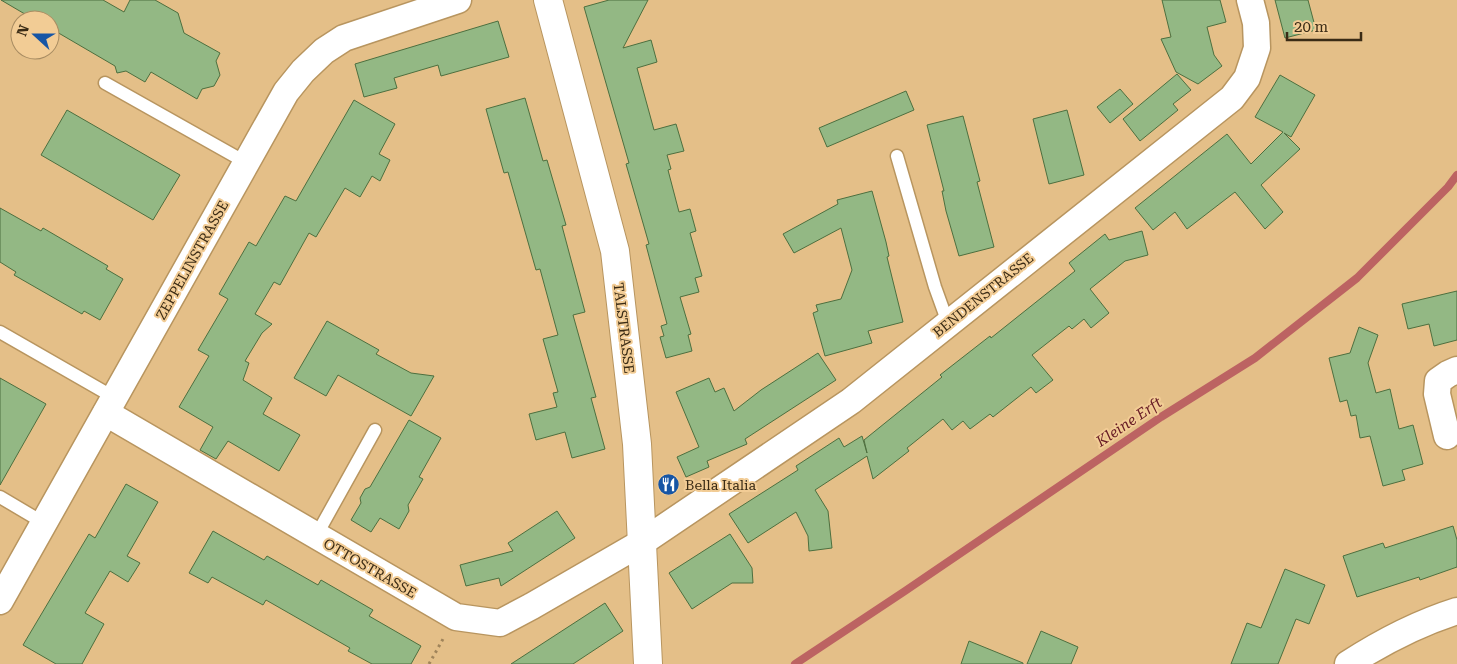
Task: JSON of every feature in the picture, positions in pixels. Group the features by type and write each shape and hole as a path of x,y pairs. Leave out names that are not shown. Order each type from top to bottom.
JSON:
{"street":[{"name":"ZEPPELINSTRASSE","path":"0,601 286,92 303,71 324,51 344,38 458,0"},
{"name":"TALSTRASSE","path":"548,0 615,251 637,444 648,664"},
{"name":"BENDENSTRASSE","path":"641,543 851,401 1232,98 1247,78 1257,48 1256,23 1250,0"},
{"path":"1447,436 1437,394 1438,382 1457,370"},
{"name":"OTTOSTRASSE","path":"110,405 316,536 456,617 500,623 641,543"},
{"path":"1348,664 1375,646 1438,617 1457,611"}],"lane":[{"path":"105,83 247,163"},
{"path":"898,156 934,287 948,323"},
{"path":"0,332 110,405"},
{"path":"316,536 375,430"},
{"path":"0,497 44,523"}],"building":[{"path":"1,0 103,0 124,12 130,0 155,0 178,13 184,33 220,53 216,61 220,75 214,86 202,89 197,99 151,72 145,82 126,71 117,73 115,66 60,34 60,10 18,10"},
{"path":"609,0 648,0 623,48 651,40 657,62 637,68 654,130 676,124 684,151 667,155 671,169 668,170 679,212 690,209 696,231 690,233 702,276 695,278 699,292 680,297 691,334 688,335 692,351 666,358 660,337 664,336 661,326 667,324 646,245 649,244 626,164 629,163 584,7"},
{"path":"1162,0 1220,0 1226,22 1207,27 1214,55 1222,66 1198,84 1176,72 1161,39 1171,37"},
{"path":"1275,0 1308,0 1316,30 1285,38"},
{"path":"498,21 509,57 441,76 438,65 394,78 397,88 364,97 355,64"},
{"path":"1177,74 1191,90 1173,104 1178,110 1140,141 1123,119"},
{"path":"1280,75 1315,95 1291,137 1284,133 1300,149 1261,185 1283,212 1265,229 1235,192 1187,229 1175,212 1153,230 1135,208 1227,134 1251,164 1283,132 1255,117"},
{"path":"1120,89 1133,104 1110,123 1097,107"},
{"path":"906,91 914,110 827,147 819,128"},
{"path":"525,98 543,161 547,160 566,225 562,226 585,312 573,315 596,397 591,398 605,449 572,458 565,432 536,440 529,414 557,407 553,393 558,392 543,339 558,335 540,269 536,270 508,172 504,173 486,109"},
{"path":"354,100 395,124 379,154 390,160 380,181 372,176 360,197 345,188 316,237 309,233 280,285 274,282 255,314 272,324 262,333 245,361 249,363 243,380 272,398 263,414 300,435 279,471 228,441 216,459 200,450 213,427 179,407 209,356 198,350 228,299 219,294 249,242 256,246 285,196 296,201"},
{"path":"67,110 180,175 153,220 41,155"},
{"path":"1067,110 1084,175 1049,184 1033,119"},
{"path":"963,116 980,181 977,182 994,247 959,256 946,211 942,191 944,191 927,125"},
{"path":"872,191 886,242 889,256 887,257 903,322 868,331 872,343 825,356 813,313 818,311 816,305 841,299 852,270 841,228 794,253 783,234 838,204 837,200"},
{"path":"0,208 41,231 43,228 108,266 106,269 123,279 100,320 84,311 82,314 14,275 16,272 0,262"},
{"path":"1142,231 1148,255 1125,261 1090,289 1109,313 1091,328 1084,319 1072,329 1069,326 1032,355 1053,380 1036,393 1031,387 993,417 990,414 970,429 963,421 952,430 943,419 907,448 909,451 873,479 867,456 815,490 828,511 832,548 809,551 808,536 796,512 748,543 729,514 798,470 796,466 839,438 844,447 862,436 867,453 864,440 942,377 940,375 990,336 991,338 1075,271 1069,263 1105,234 1109,240"},
{"path":"1457,291 1457,340 1434,346 1429,324 1408,329 1402,304"},
{"path":"327,321 379,350 376,354 411,373 434,376 411,416 338,375 326,396 294,378"},
{"path":"1359,327 1378,335 1368,363 1376,393 1390,389 1399,429 1413,425 1423,464 1402,470 1405,480 1383,486 1370,436 1360,438 1356,415 1351,416 1347,400 1340,402 1329,358 1350,353"},
{"path":"818,353 836,380 745,439 747,444 707,461 709,467 686,477 677,457 699,447 676,392 709,378 715,392 724,388 734,411 761,390"},
{"path":"0,378 46,404 0,485"},
{"path":"409,420 441,438 419,477 423,479 408,505 409,511 399,529 380,518 371,532 351,520 361,503 360,498 365,489 370,487"},
{"path":"126,484 158,502 127,556 140,563 128,582 110,571 85,613 104,624 82,664 56,664 23,645 89,534 95,538"},
{"path":"557,511 575,538 501,586 499,578 466,586 460,565 513,551 508,543"},
{"path":"1453,526 1457,540 1457,567 1420,580 1419,577 1357,597 1343,556 1383,543 1385,548"},
{"path":"213,531 264,560 267,556 318,585 321,580 373,610 369,616 421,646 411,664 372,664 348,651 350,648 266,600 263,605 212,577 208,583 189,573"},
{"path":"730,534 752,568 753,583 732,583 692,609 669,573"},
{"path":"1285,569 1325,585 1309,624 1296,619 1278,664 1231,664 1247,623 1261,628"},
{"path":"605,603 623,631 573,664 511,664"},
{"path":"1041,631 1078,647 1071,664 1027,664"},
{"path":"969,641 1023,663 1023,664 961,664"}],"waterway":[{"name":"Kleine Erft","path":"795,664 1161,417 1255,358 1357,278 1448,187 1457,175"}],"place":[{"name":"Bella Italia","path":"669,485"}]}
